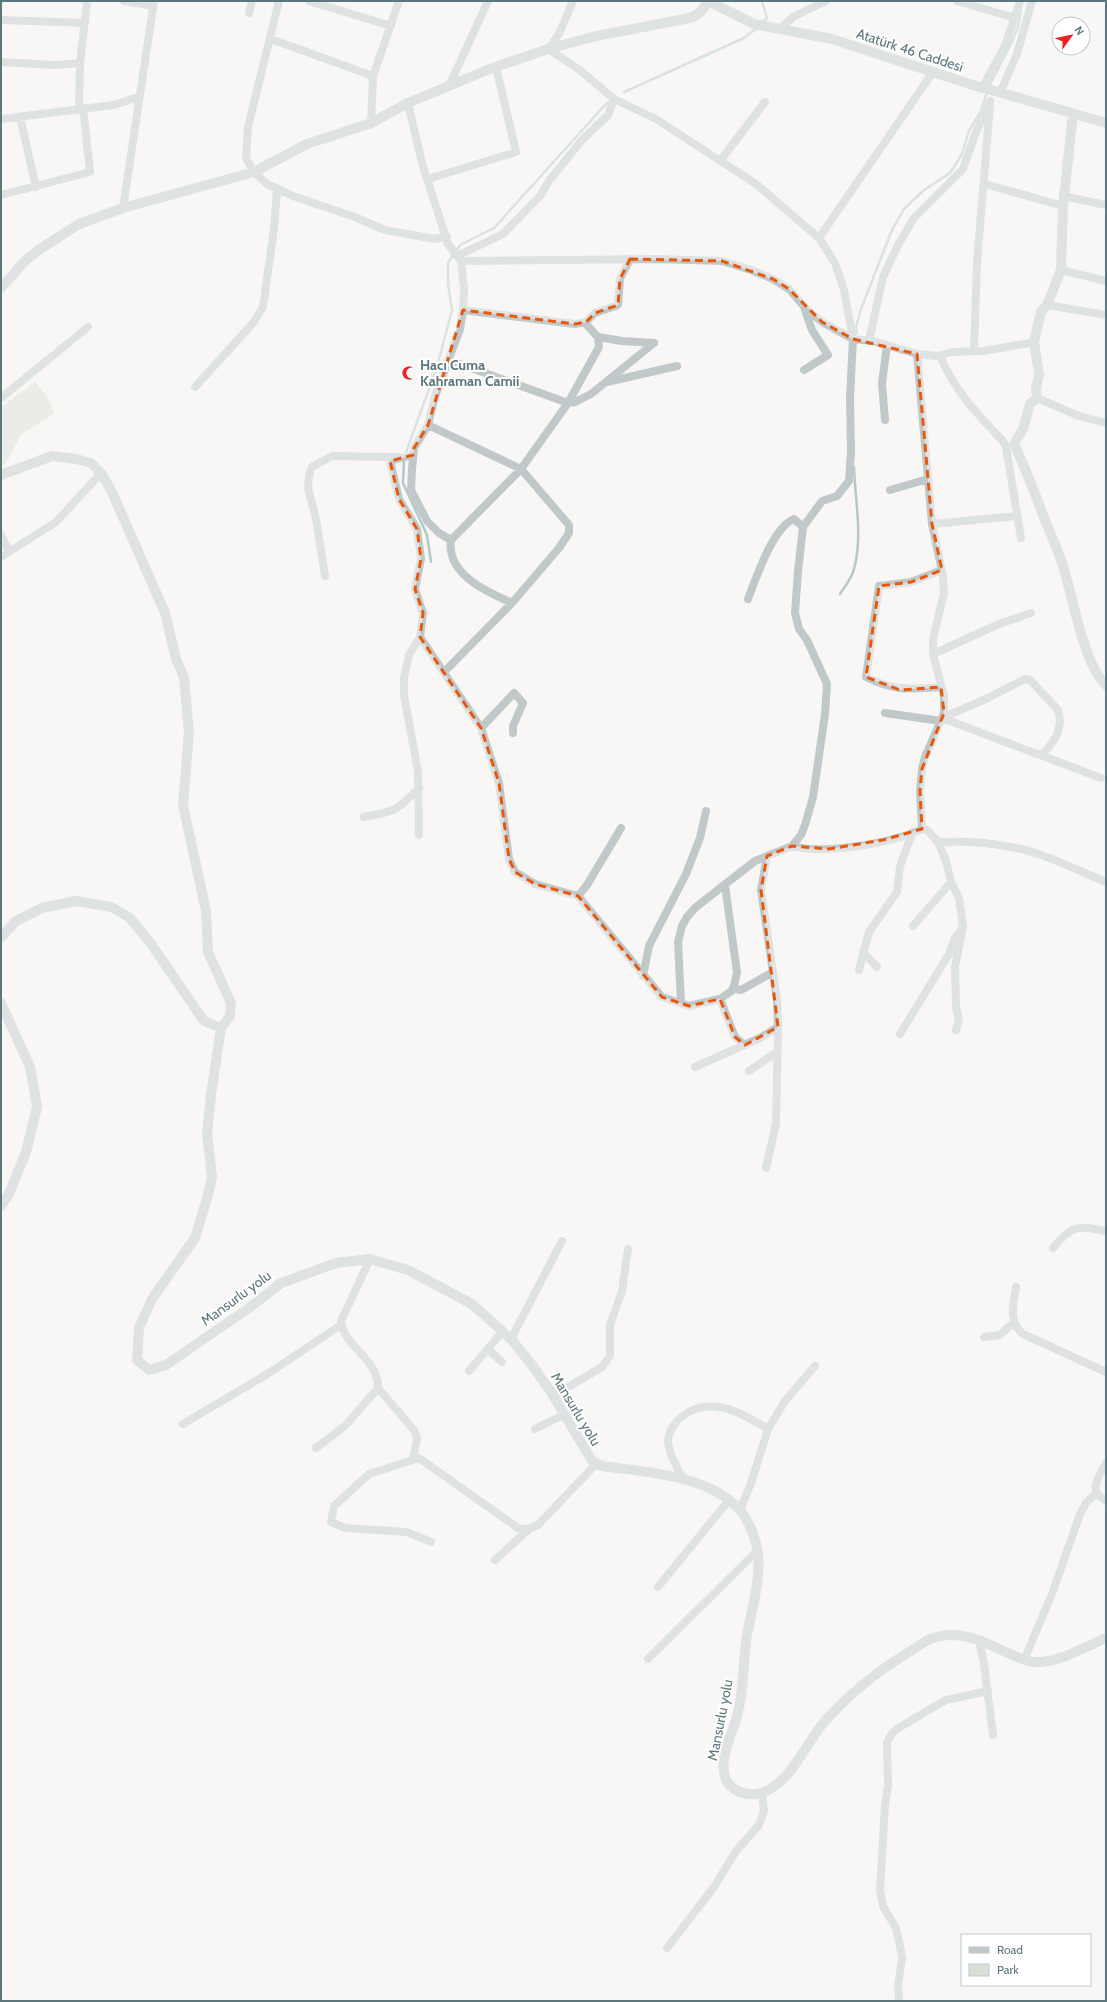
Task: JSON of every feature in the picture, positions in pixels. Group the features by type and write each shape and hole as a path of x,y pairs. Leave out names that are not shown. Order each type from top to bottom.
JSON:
{"street":[{"path":"1,195 90,172 81,108 80,63 87,1"},
{"path":"123,208 138,97 153,3 124,1"},
{"path":"249,13 252,1"},
{"path":"279,1 271,39 248,128 246,158 254,172 267,184 277,189 385,230 435,239 447,236"},
{"path":"309,1 391,26"},
{"path":"370,123 373,76 399,1"},
{"path":"449,86 488,1"},
{"path":"548,49 559,34 573,1"},
{"path":"1,288 25,261 40,249 79,224 123,208 254,172 307,144 370,123 408,103 496,67 548,49 596,36 690,18 698,15 708,1"},
{"name":"Atatürk 46 Caddesi","path":"708,1 760,25 832,39 991,90 1106,123"},
{"path":"780,29 811,4 826,1"},
{"path":"957,1 1015,18"},
{"path":"974,351 977,263 991,90 1020,1"},
{"path":"991,90 1017,54 1032,1"},
{"path":"1,20 85,23"},
{"path":"271,39 373,76"},
{"path":"548,49 580,70 614,99 656,119 756,184 819,238 835,263 844,290 853,339 850,397 851,450 849,481 845,489 837,496 822,500 803,527 795,613 799,629 807,640 828,684 825,714 810,811 801,835 792,846 755,861 696,907 682,926 678,942 681,1002"},
{"path":"1,62 54,65 80,63"},
{"path":"428,179 516,152 496,67"},
{"path":"819,238 933,72"},
{"path":"1,120 81,108 114,105 138,97"},
{"path":"457,256 503,234 540,196 549,181 582,140 608,115 614,99"},
{"path":"869,341 883,277 898,246 914,218 963,169 976,132 990,101"},
{"path":"720,161 765,102"},
{"path":"408,103 428,179 447,236 457,256 464,289 460,329 435,396 428,425 414,448 413,455 412,490 417,503 427,521 439,533 450,540"},
{"path":"1037,398 1036,389 1039,374 1034,342 1041,312 1047,305 1061,270 1063,201 1073,114"},
{"path":"20,117 36,187"},
{"path":"984,184 1063,201 1106,205"},
{"path":"195,387 253,323 263,307 274,229 277,189"},
{"path":"457,256 722,261 752,270 773,279 789,289 804,306 822,322 853,339 887,345 918,354 940,355 952,352 984,351 1034,342"},
{"path":"463,310 575,324 584,322 595,313 618,305 620,280 630,259"},
{"path":"1061,270 1106,281"},
{"path":"1047,305 1106,315"},
{"path":"804,306 812,330 828,355 804,370"},
{"path":"512,603 494,595 462,574 454,565 449,548 450,540 521,469 568,403 599,347 598,337 584,322"},
{"path":"1,398 88,327"},
{"path":"449,360 568,403 575,402 591,394 654,343 622,341 598,337"},
{"path":"885,420 882,383 887,345"},
{"path":"918,354 932,524 942,570 944,593 933,639 933,654 944,696 942,719 932,739 922,769 920,791 922,829"},
{"path":"940,355 944,366 968,402 1003,441 1010,446 1026,468 1061,558 1074,610 1093,667 1106,685"},
{"path":"606,382 678,366"},
{"path":"1037,398 1079,416 1106,423"},
{"path":"1021,538 1017,516 1010,446 1023,429 1030,404 1037,398"},
{"path":"428,425 521,469 567,520 570,529 559,548 512,603 444,672"},
{"path":"413,455 390,461 400,499 417,529 421,559 415,589 423,613 420,637 409,654 404,678 404,695 420,788 420,835"},
{"path":"1,475 52,456 76,458 91,463 101,473 112,492 148,571 165,613 176,659 184,677 189,732 183,805 206,911 208,952 231,1003 230,1016 221,1028 204,1021 149,941 129,917 111,907 76,901 42,908 16,921 1,937"},
{"path":"325,576 316,518 308,488 308,475 312,467 332,456 404,457"},
{"path":"1,557 56,522 101,473"},
{"path":"890,490 928,479"},
{"path":"932,524 1017,516"},
{"path":"748,599 769,548 788,522 794,519 803,527"},
{"path":"1,535 9,552"},
{"path":"942,570 911,582 879,586 866,677 882,685 900,690 942,687"},
{"path":"933,654 999,624 1032,613"},
{"path":"420,637 481,728 499,783 510,859 515,872 535,884 578,896 662,998 681,1002 689,1006 720,1000 734,988 737,973 725,885"},
{"path":"942,719 1025,679 1030,680 1058,710 1060,715 1056,738 1053,744 1041,755"},
{"path":"481,728 514,694 523,703 513,726 513,733"},
{"path":"884,714 942,719 1101,778"},
{"path":"364,817 385,814 398,809 420,788"},
{"path":"643,976 650,946 686,874 700,838 706,811"},
{"path":"578,896 587,885 621,828"},
{"path":"792,846 804,849 829,849 912,834 922,829 927,830 938,842 946,861 951,882 958,898 963,926 955,967 956,1007 959,1020 956,1030"},
{"path":"859,970 869,932 897,892 900,866 912,834"},
{"path":"938,842 1012,847 1062,864 1106,882"},
{"path":"766,1168 776,1124 778,1051 778,1027 773,972 761,890 767,856"},
{"path":"913,926 951,882"},
{"path":"900,1034 949,954 955,938 963,926"},
{"path":"863,952 877,967"},
{"path":"734,988 741,990 773,972"},
{"path":"720,1000 735,1037 746,1045"},
{"path":"1,1003 30,1067 36,1107 26,1152 9,1194 1,1206"},
{"path":"695,1067 746,1045 778,1027"},
{"name":"Mansurlu yolu","path":"221,1028 211,1094 207,1134 212,1178 208,1194 195,1238 152,1299 139,1328 137,1360 149,1370 166,1365 249,1308 281,1283 336,1263 370,1259 408,1270 472,1304 510,1339 532,1365 553,1396 586,1454 596,1464 674,1476 711,1489 730,1500 740,1510 748,1522 758,1550 759,1566 746,1642 741,1700 725,1752 723,1765 728,1784 734,1789 750,1794 762,1793"},
{"path":"749,1071 778,1051"},
{"path":"1053,1248 1063,1236 1076,1227 1088,1227 1106,1231"},
{"path":"510,1339 562,1241"},
{"path":"553,1396 602,1367 610,1356 610,1324 621,1296 628,1249"},
{"path":"316,1448 345,1426 378,1388 378,1380 374,1368 345,1334 341,1325 341,1317 370,1259"},
{"path":"1016,1287 1012,1314 1013,1322 1023,1334 1106,1372"},
{"path":"984,1337 1000,1334 1013,1322"},
{"path":"183,1424 269,1373 341,1325"},
{"path":"469,1371 489,1350 502,1332"},
{"path":"489,1350 502,1362"},
{"path":"740,1510 751,1483 768,1429 785,1401 815,1366"},
{"path":"378,1388 411,1424 414,1430 416,1438 413,1460"},
{"path":"683,1480 668,1443 669,1434 673,1426 689,1412 716,1405 736,1411 768,1429"},
{"path":"535,1429 563,1414"},
{"path":"431,1542 407,1532 345,1528 331,1522 334,1506 369,1474 419,1458 518,1528 529,1530"},
{"path":"1106,1463 1095,1484 1097,1493 1106,1501"},
{"path":"495,1560 529,1530 538,1525 596,1464"},
{"path":"1024,1660 1052,1594 1080,1514 1086,1503 1097,1493"},
{"path":"658,1587 730,1500"},
{"path":"648,1659 758,1550"},
{"path":"667,1948 714,1887 736,1851 759,1825 764,1811 762,1793 778,1784 793,1767 824,1722 853,1691 900,1657 930,1639 965,1635 1024,1660 1046,1662 1106,1638"},
{"path":"979,1640 988,1691 993,1735"},
{"path":"899,2001 899,1979 902,1958 900,1946 896,1928 883,1906 880,1891 885,1805 888,1786 888,1742 893,1732 900,1726 946,1700 988,1691"}],"highlighted area":[{"path":"630,259 722,261 773,279 789,289 822,322 853,339 917,354 932,524 942,570 911,582 879,586 866,677 900,690 941,687 944,713 922,769 920,791 922,829 883,840 829,849 792,846 767,856 761,890 778,1027 745,1045 735,1037 720,999 689,1006 662,997 578,896 535,884 515,872 509,859 499,783 481,728 420,637 423,613 415,589 421,559 417,529 399,499 390,461 413,455 414,448 428,425 463,310 575,324 586,322 595,313 618,305 620,279"}],"green space":[{"path":"35,382 47,396 54,413 21,435 6,463 1,466 1,407"}],"waterway":[{"path":"762,1 767,18 762,23"},
{"path":"989,86 1018,27 1021,8"},
{"path":"624,92 744,38 757,28"},
{"path":"857,333 856,327 861,309 892,230 904,209 924,190 950,173 962,154 969,131 981,111 987,91"},
{"path":"405,455 437,367 452,310 448,284 448,263 460,245 494,228 605,105 611,101"},
{"path":"404,460 403,483 427,535 431,562"},
{"path":"840,594 852,576 857,556 858,518 854,467"}],"place":[{"name":"Hacı Cuma Kahraman Camii","path":"409,373"}]}
